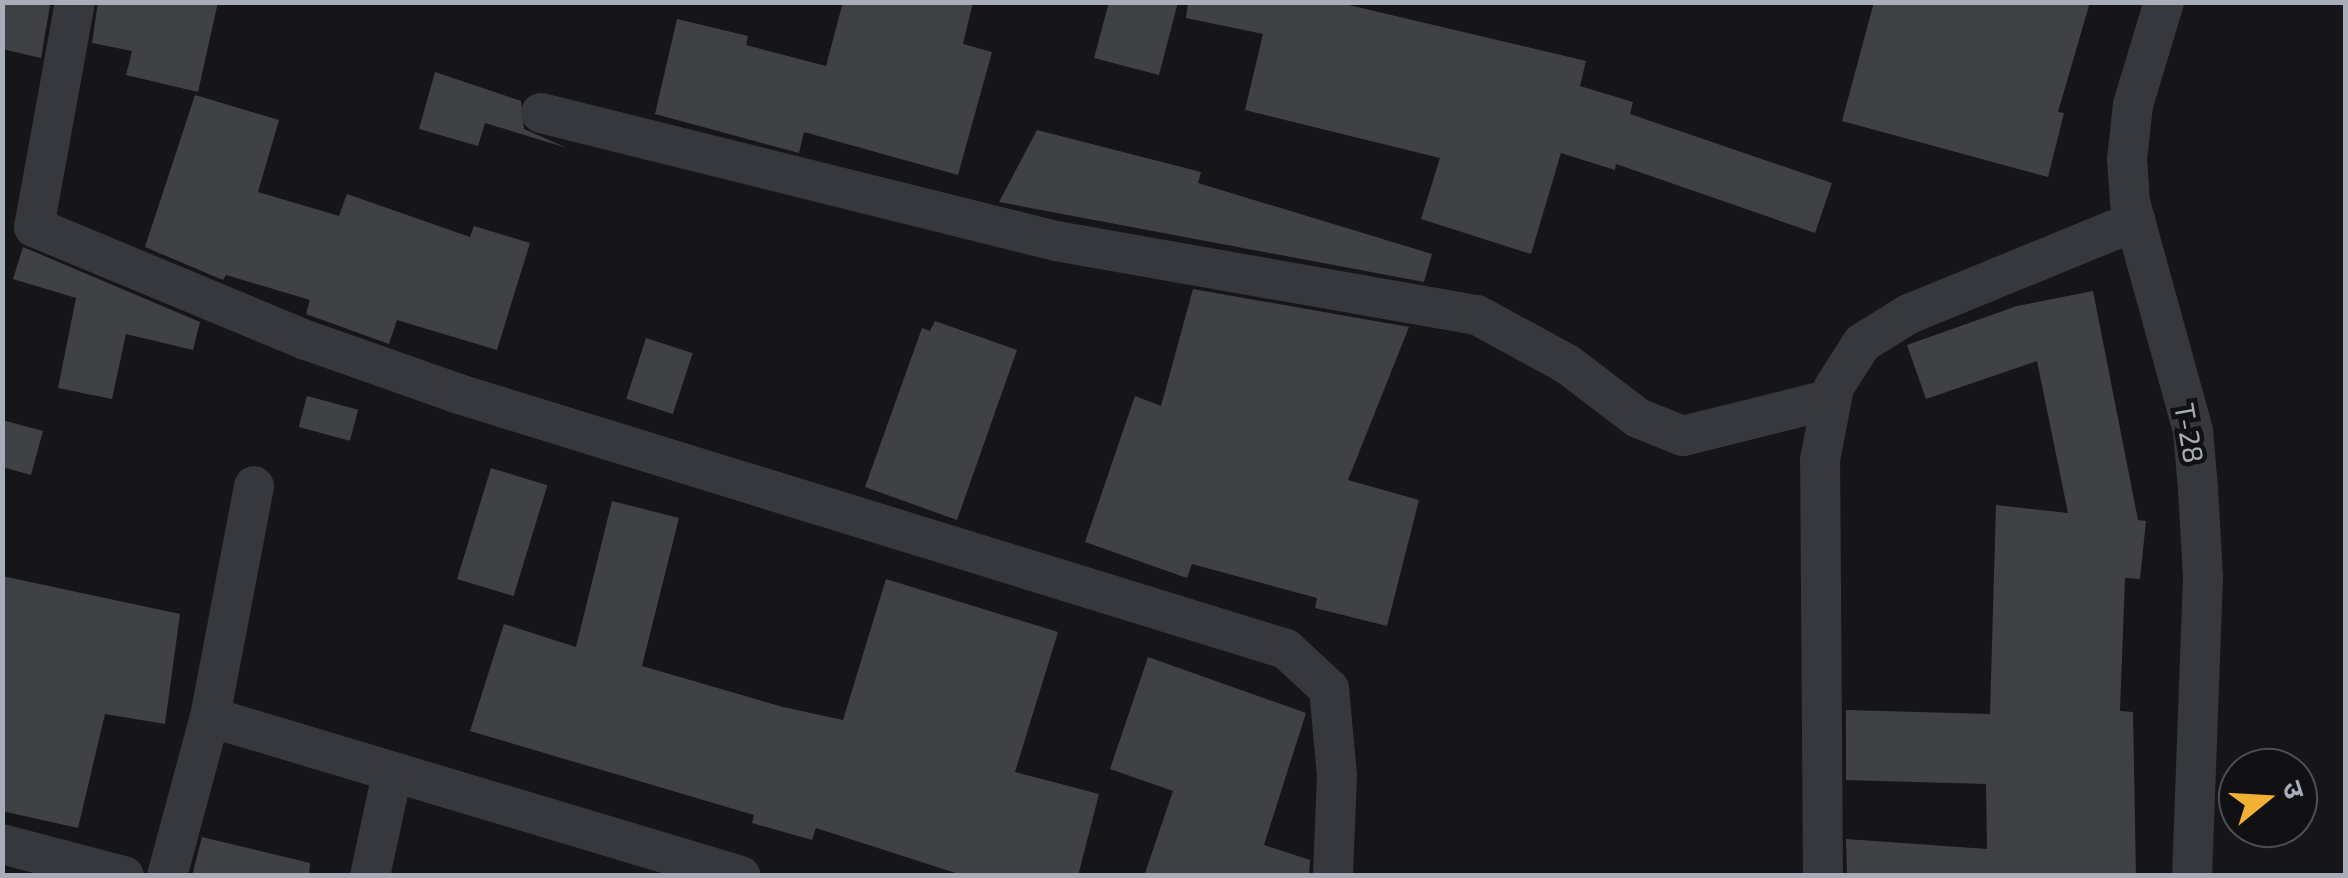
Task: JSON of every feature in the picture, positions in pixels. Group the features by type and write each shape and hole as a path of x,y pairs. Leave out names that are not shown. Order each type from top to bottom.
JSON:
{"street":[{"path":"75,2 34,227 306,340 459,394 1286,648 1330,690 1338,775 1332,876"},
{"name":"T-28","path":"2164,2 2133,105 2127,159 2136,220 2193,432 2202,577 2192,876"},
{"path":"541,113 1056,241 1477,315 1567,364 1638,418 1683,436 1830,399"},
{"path":"1822,876 1820,460 1830,399 1862,343 1909,314 2136,220"},
{"path":"166,876 210,718 254,486"},
{"path":"210,718 741,876"},
{"path":"370,876 392,774"},
{"path":"2,844 124,876"}],"building":[{"path":"2,2 50,5 41,58 2,49"},
{"path":"98,2 218,2 198,92 126,75 132,51 92,43"},
{"path":"843,2 973,2 963,44 992,52 958,175 804,132 799,153 655,114 677,19 748,36 746,45 826,66"},
{"path":"1109,2 1178,2 1159,75 1094,58"},
{"path":"1188,2 1336,2 1586,61 1580,86 1633,102 1630,114 1832,183 1815,233 1616,164 1615,170 1561,153 1531,254 1421,219 1440,158 1245,110 1263,34 1186,18"},
{"path":"1874,2 2090,2 2058,112 2064,113 2048,177 1842,121"},
{"path":"435,72 521,101 524,129 567,148 485,123 478,146 419,129"},
{"path":"195,95 279,120 258,192 339,216 347,194 470,237 474,226 530,243 497,350 397,320 389,344 306,314 310,300 226,275 223,280 145,247"},
{"path":"1037,130 1201,172 1198,183 1432,254 1424,282 999,202"},
{"path":"23,247 200,322 193,350 126,334 112,399 58,388 76,298 13,279"},
{"path":"1193,289 1409,327 1348,480 1419,500 1387,626 1315,608 1317,598 1192,564 1187,578 1085,542 1135,396 1161,406"},
{"path":"2093,291 2138,520 2146,521 2140,579 2125,578 2120,711 2133,712 2136,876 1847,876 1846,839 1987,849 1986,784 1846,780 1846,710 1990,714 1996,505 2068,513 2037,361 1926,399 1907,345 2017,306"},
{"path":"935,321 1017,350 957,520 865,487 922,328 930,331"},
{"path":"646,338 693,353 673,414 626,399"},
{"path":"307,396 358,410 350,441 299,427"},
{"path":"2,420 43,431 31,475 2,467"},
{"path":"491,468 547,485 514,596 457,579"},
{"path":"612,501 679,518 642,666 783,707 843,720 886,579 1058,632 1015,772 1099,794 1078,876 965,876 816,828 812,840 752,823 754,815 470,731 504,624 576,647"},
{"path":"2,576 180,614 165,724 105,714 78,828 2,811"},
{"path":"1148,657 1306,713 1264,845 1310,860 1309,876 1144,876 1173,791 1110,769"},
{"path":"202,837 310,863 309,876 192,876"}]}
